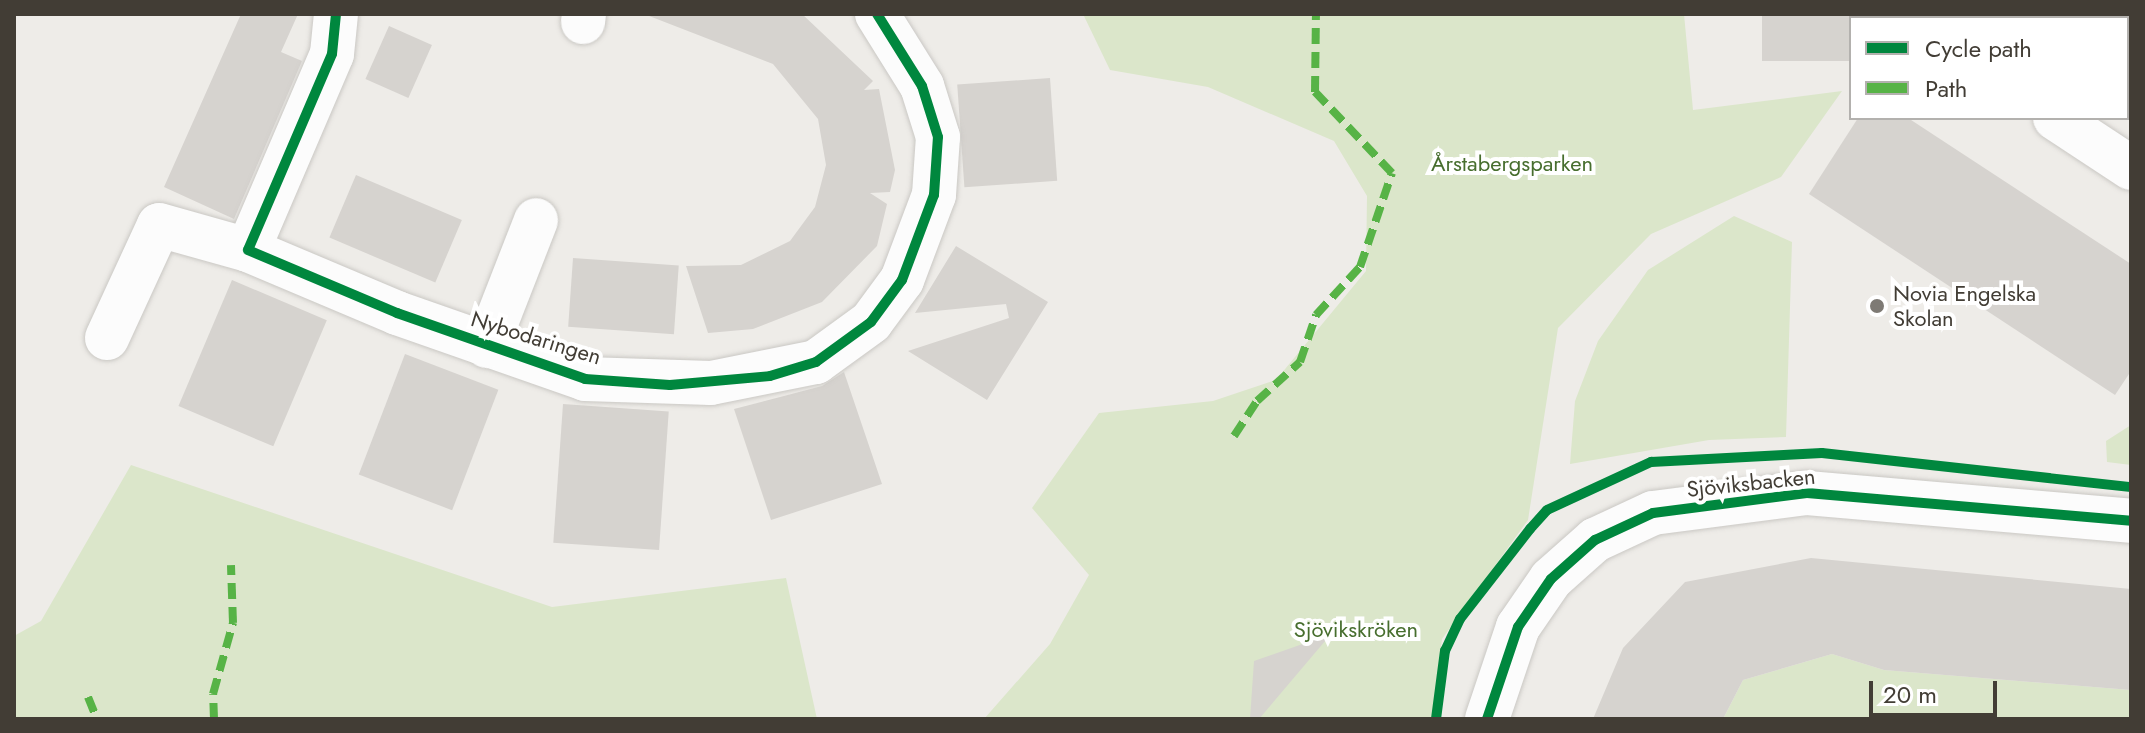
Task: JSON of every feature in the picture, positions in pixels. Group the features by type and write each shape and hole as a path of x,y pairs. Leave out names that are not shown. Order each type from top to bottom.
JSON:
{"street":[{"path":"248,250 332,54 336,14"},
{"name":"Nybodaringen","path":"107,338 159,225 248,250 487,346 585,379 711,383 816,362 871,322 918,247 934,195 938,137 922,86 877,14"},
{"path":"2058,120 2131,168"},
{"path":"487,346 536,220"},
{"name":"Sjöviksbacken","path":"1487,719 1518,627 1551,579 1595,540 1653,513 1807,493 2131,521"}],"green space":[{"name":"Årstabergsparken","path":"1083,14 1684,14 1693,110 1842,91 1781,177 1651,234 1558,328 1528,520 1442,639 1432,719 984,719 1050,644 1089,575 1032,508 1099,413 1213,401 1276,380 1366,271 1367,196 1334,141 1208,87 1110,70"},
{"path":"1734,216 1792,242 1786,437 1709,440 1570,464 1575,401 1598,341 1648,270"},
{"path":"2131,425 2131,465 2107,462 2106,441"},
{"path":"131,465 552,607 786,578 817,719 14,719 14,636 41,621"},
{"path":"1832,654 1884,670 2131,690 2131,719 1723,719 1743,680"}],"building":[{"path":"241,14 298,14 281,52 302,61 234,219 164,187"},
{"path":"644,14 802,14 873,81 864,90 879,89 895,170 890,192 870,193 887,204 877,246 822,302 753,329 708,333 686,266 741,265 790,241 815,207 826,165 818,119 773,64"},
{"path":"1762,14 1851,14 1849,61 1762,61"},
{"path":"389,26 432,45 408,98 365,79"},
{"path":"1050,78 1057,181 964,187 957,84"},
{"path":"1857,120 1911,120 2131,264 2131,371 2115,395 1809,194"},
{"path":"356,175 462,220 435,283 329,238"},
{"path":"956,246 1048,302 987,400 908,351 1009,318 1006,304 915,313"},
{"path":"573,258 679,265 674,334 568,327"},
{"path":"232,280 327,320 273,446 178,406"},
{"path":"405,354 498,390 452,510 359,474"},
{"path":"844,372 882,484 771,520 734,409 822,386"},
{"path":"563,404 669,411 659,550 553,543"},
{"path":"1811,558 2131,589 2131,690 1884,670 1832,654 1743,680 1723,719 1593,719 1623,648 1685,582"},
{"path":"1331,634 1259,719 1250,719 1254,661"}],"marked path":[{"path":"1234,436 1257,401 1300,362 1316,315 1360,267 1392,173 1315,92 1316,14"},
{"path":"214,719 213,694 233,623 231,565"},
{"path":"88,697 97,719"}],"cycle path":[{"path":"336,14 332,54 248,250 397,313 585,379 670,385 770,376 816,362 871,322 902,280 934,195 938,137 922,86 877,14"},
{"path":"1436,719 1445,651 1460,619 1530,529 1547,510 1651,462 1822,453 2131,487"},
{"path":"1487,719 1518,627 1551,579 1595,540 1653,513 1807,493 2131,521"}],"place":[{"name":"Novia Engelska Skolan","path":"1877,306"}],"park label":[{"name":"Sjövikskröken","path":"1356,630"}]}
